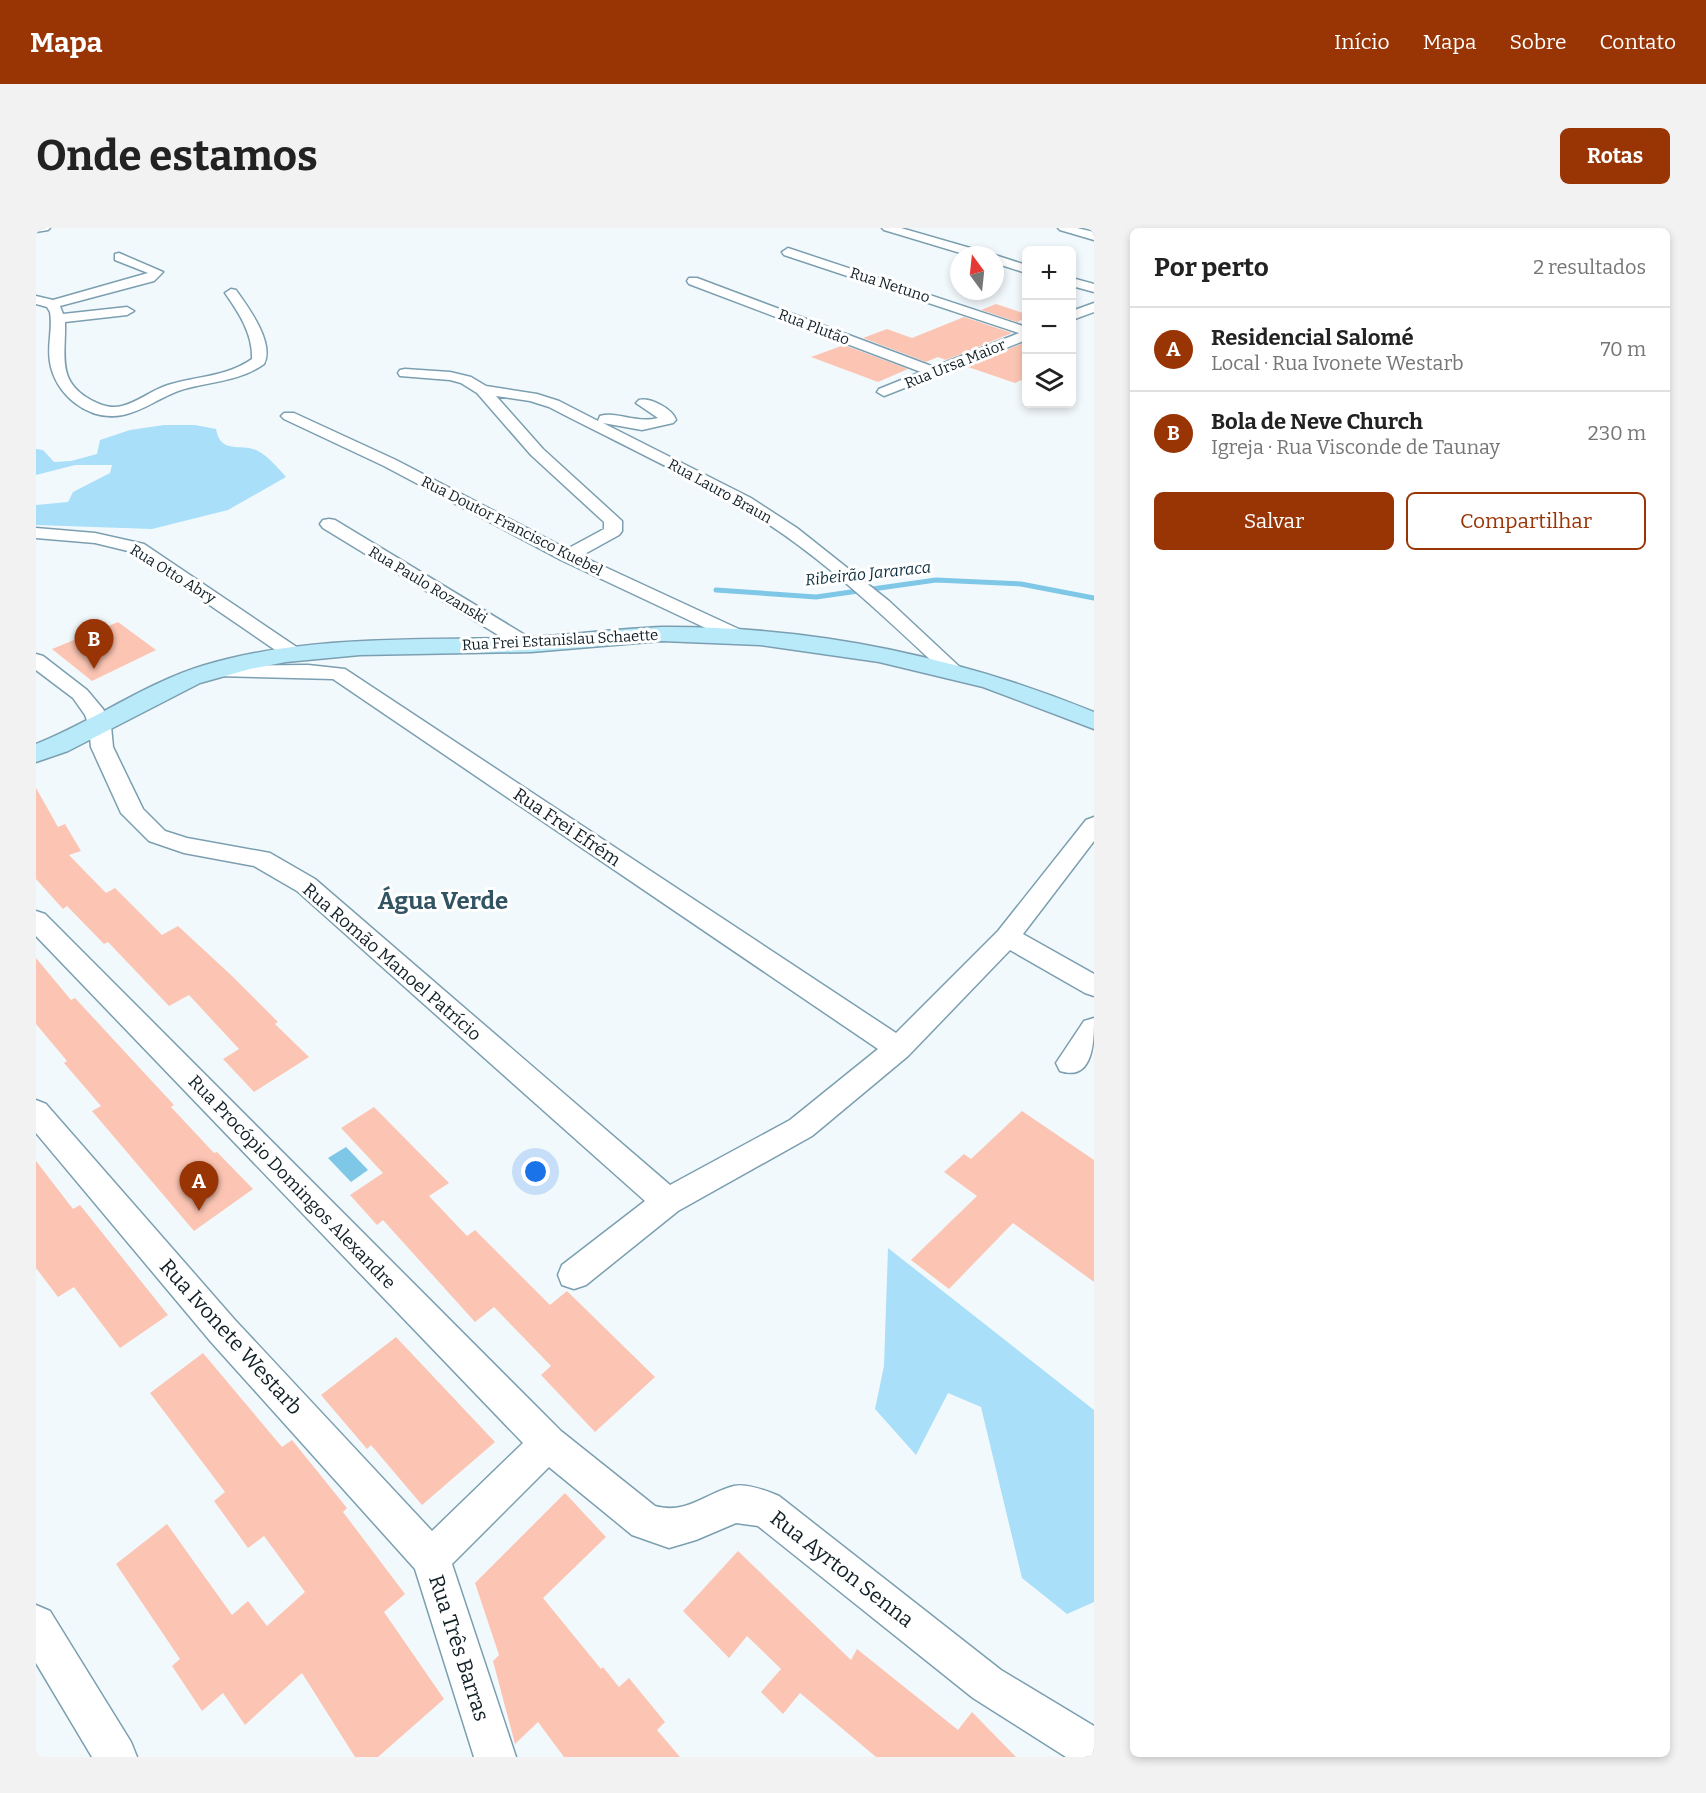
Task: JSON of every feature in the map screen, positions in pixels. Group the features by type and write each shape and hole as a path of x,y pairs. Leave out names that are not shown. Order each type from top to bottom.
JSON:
{"main road":[{"name":"Rua Frei Estanislau Schaette","path":"36,754 100,726 193,677 294,654 375,647 528,645 639,635 736,635 857,651 954,671 1041,699 1094,721"}],"street":[{"path":"36,230 44,228"},
{"path":"888,228 950,246"},
{"path":"1064,228 1094,236"},
{"name":"Rua Netuno","path":"788,252 1022,332"},
{"path":"36,300 53,304 150,278 158,272 119,257"},
{"path":"1004,262 1022,268"},
{"name":"Rua Plutão","path":"693,281 934,372"},
{"path":"1076,283 1094,288"},
{"path":"53,304 58,319 57,363 70,393 92,407 107,411 135,409 156,395 173,388 237,375 258,361 260,348 245,312 231,293"},
{"path":"1076,314 1094,307"},
{"path":"58,319 127,310"},
{"name":"Rua Ursa Maior","path":"884,392 1022,335"},
{"path":"405,373 450,376 466,380 482,390 537,452 613,521 614,531 567,556"},
{"name":"Rua Lauro Braun","path":"482,390 532,397 583,417 745,502 838,568 954,671"},
{"path":"583,417 644,427 668,420 665,414 644,403"},
{"name":"Rua Doutor Francisco Kuebel","path":"289,416 390,463 567,556 736,635"},
{"name":"Rua Paulo Rozanski","path":"329,524 528,645"},
{"name":"Rua Otto Abry","path":"36,533 95,538 138,548 294,654"},
{"name":"Rua Romão Manoel Patrício","path":"36,660 80,694 95,714 100,726 102,747 132,813 156,836 184,844 261,859 306,885 667,1202"},
{"name":"Rua Frei Efrém","path":"216,670 338,673 898,1048"},
{"path":"574,1275 667,1202 801,1128 898,1048 1007,937 1094,825"},
{"name":"Rua Procópio Domingos Alexandre","path":"36,920 548,1443"},
{"path":"1007,937 1094,986"},
{"path":"1070,1063 1094,1028"},
{"name":"Rua Ivonete Westarb","path":"36,1112 223,1332 430,1558"},
{"name":"Rua Três Barras","path":"495,1757 430,1558 548,1443"},
{"name":"Rua Ayrton Senna","path":"548,1443 645,1522 669,1529 696,1521 736,1504 766,1509 987,1684 1067,1732 1094,1752"},
{"path":"36,1624 116,1757"}],"shaded area":[{"path":"164,425 195,425 216,429 222,443 258,451 270,459 286,477 228,510 152,529 36,525 36,505 68,502 73,492 110,473 112,465 75,465 36,475 36,449 43,450 54,462 71,461 97,454 100,440 130,430"},
{"path":"346,1147 368,1170 351,1182 328,1158"},
{"path":"888,1248 1094,1410 1094,1602 1067,1614 1022,1578 981,1407 948,1393 916,1455 875,1409 884,1366"}],"building":[{"path":"996,304 1022,313 1022,320 1017,322 981,310"},
{"path":"964,317 1012,333 946,360 938,357 926,362 863,338 887,329 912,338"},
{"path":"1022,344 1022,380 1015,383 965,366"},
{"path":"844,345 908,369 878,382 811,357"},
{"path":"118,622 156,650 92,681 52,649"},
{"path":"36,788 58,827 65,824 81,851 69,855 106,893 115,888 162,935 178,926 278,1022 275,1024 309,1057 254,1092 223,1059 239,1049 189,995 169,1006 108,942 104,944 67,906 63,909 36,879"},
{"path":"36,958 71,1000 75,998 174,1105 171,1107 214,1153 217,1152 253,1189 194,1231 92,1111 101,1106 64,1063 67,1061 36,1024"},
{"path":"374,1107 449,1183 429,1196 467,1236 475,1230 550,1305 567,1291 655,1377 595,1432 541,1375 551,1366 494,1307 475,1322 383,1220 377,1225 350,1195 383,1173 341,1128"},
{"path":"1022,1111 1094,1160 1094,1282 1013,1223 949,1289 911,1260 977,1196 944,1172 964,1154 971,1159"},
{"path":"36,1161 73,1209 80,1205 168,1315 120,1348 74,1287 58,1297 36,1268"},
{"path":"396,1337 495,1442 422,1505 371,1445 367,1449 321,1395"},
{"path":"203,1353 282,1447 292,1440 347,1508 343,1512 405,1594 384,1612 444,1699 378,1757 355,1757 302,1673 245,1725 223,1693 202,1711 172,1666 180,1659 116,1564 167,1524 232,1615 248,1601 267,1626 305,1592 264,1536 248,1548 214,1501 225,1492 150,1393"},
{"path":"565,1493 606,1537 543,1598 601,1669 603,1667 619,1687 629,1678 665,1722 657,1730 680,1757 564,1757 538,1722 515,1744 493,1661 499,1655 475,1583"},
{"path":"738,1551 851,1660 857,1649 958,1730 972,1712 1016,1757 876,1757 800,1693 783,1714 761,1692 781,1669 747,1636 729,1658 683,1611"}],"waterway":[{"name":"Ribeirão Jararaca","path":"716,590 816,597 936,580 1021,584 1094,598"}],"place":[{"name":"Bola de Neve Church","path":"94,669"},
{"name":"Residencial Salomé","path":"199,1211"}],"district":[{"name":"Água Verde","path":"443,901"}]}
